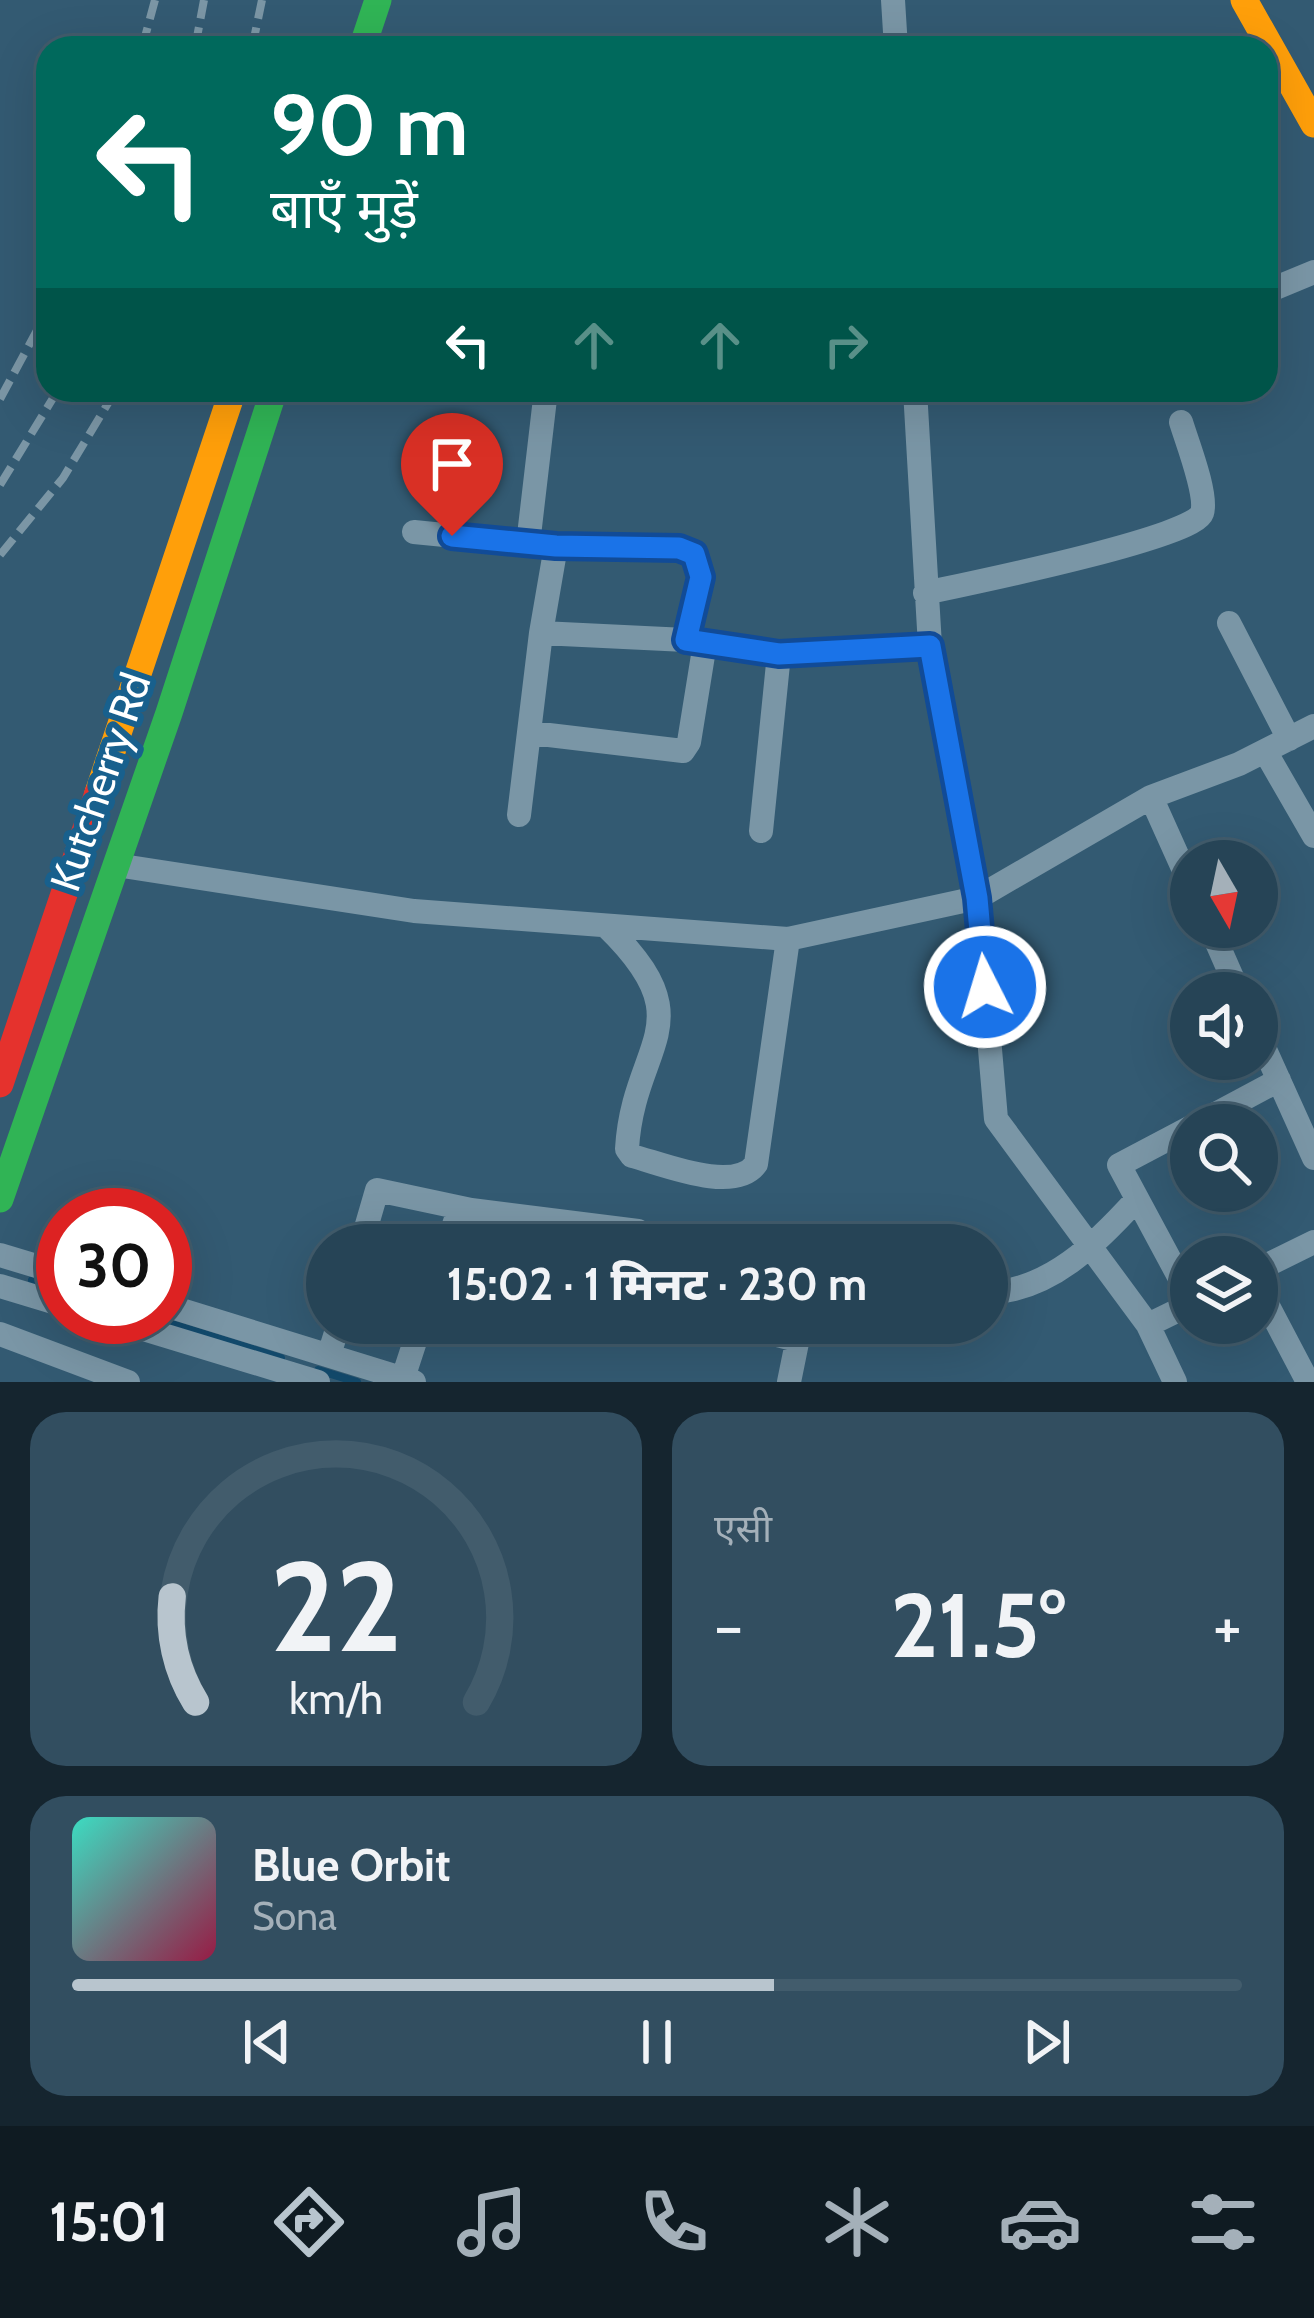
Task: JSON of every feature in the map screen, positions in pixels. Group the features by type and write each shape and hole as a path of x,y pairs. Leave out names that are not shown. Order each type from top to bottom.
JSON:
{"highway":[{"path":"350,36 362,0"},
{"path":"366,36 378,0"},
{"path":"389,36 400,0"},
{"path":"1226,0 1248,36"},
{"path":"1244,0 1264,36"},
{"path":"1265,0 1314,86"},
{"path":"1278,60 1314,124"},
{"path":"1278,87 1314,152"},
{"path":"0,1084 229,402"},
{"path":"0,1148 75,938 245,402"},
{"name":"Kutcherry Rd","path":"0,1199 270,402"}],"street":[{"path":"893,0 895,36"},
{"path":"1278,287 1314,272"},
{"path":"528,544 545,402"},
{"path":"916,402 930,646 977,898 996,1119 1148,1325 1175,1382"},
{"path":"925,593 1146,541 1194,524 1202,513 1202,497 1181,422"},
{"path":"414,532 556,546 679,548 694,554 701,577 689,742 683,751 532,733"},
{"path":"519,815 556,546"},
{"path":"1229,623 1289,739"},
{"path":"541,633 696,641 779,654 930,646"},
{"path":"761,831 779,654"},
{"path":"116,865 414,911 788,939 977,898 1151,797 1314,727"},
{"path":"1265,751 1314,836"},
{"path":"1151,797 1170,840"},
{"path":"606,926 643,962 658,999 659,1025 627,1149 640,1158 727,1178 746,1175 756,1164 788,939"},
{"path":"1234,1104 1279,1080 1314,1158"},
{"path":"1170,1138 1119,1166 1170,1261"},
{"path":"367,1224 377,1190 471,1210 582,1224"},
{"path":"1008,1292 1092,1249 1137,1198"},
{"path":"454,1224 471,1210"},
{"path":"1278,1260 1314,1242"},
{"path":"0,1256 36,1266"},
{"path":"0,1286 36,1297"},
{"path":"192,1313 409,1380 417,1344"},
{"path":"1148,1325 1170,1313"},
{"path":"1278,1326 1308,1382"},
{"path":"0,1334 128,1382"},
{"path":"192,1344 319,1382"},
{"path":"329,1355 332,1344"},
{"path":"789,1382 796,1344"}],"waterway":[{"path":"32,1280 36,1281"},
{"path":"192,1330 281,1358"},
{"path":"318,1370 357,1382"}],"railway":[{"path":"145,36 155,0"},
{"path":"197,36 204,0"},
{"path":"254,36 262,0"},
{"path":"0,399 36,332"},
{"path":"0,485 51,402"},
{"path":"0,555 63,478 109,402"}],"traffic: fast":[{"path":"366,36 378,0"},
{"path":"0,1199 169,713 270,402"}],"traffic: slow":[{"path":"1244,0 1264,36"},
{"path":"1278,60 1314,124"},
{"path":"98,793 229,402"}],"traffic: jam":[{"path":"0,1084 98,793"}],"route":[{"path":"452,536 556,546 679,548 694,554 701,577 686,640 779,654 930,646 977,898 985,987"}]}
